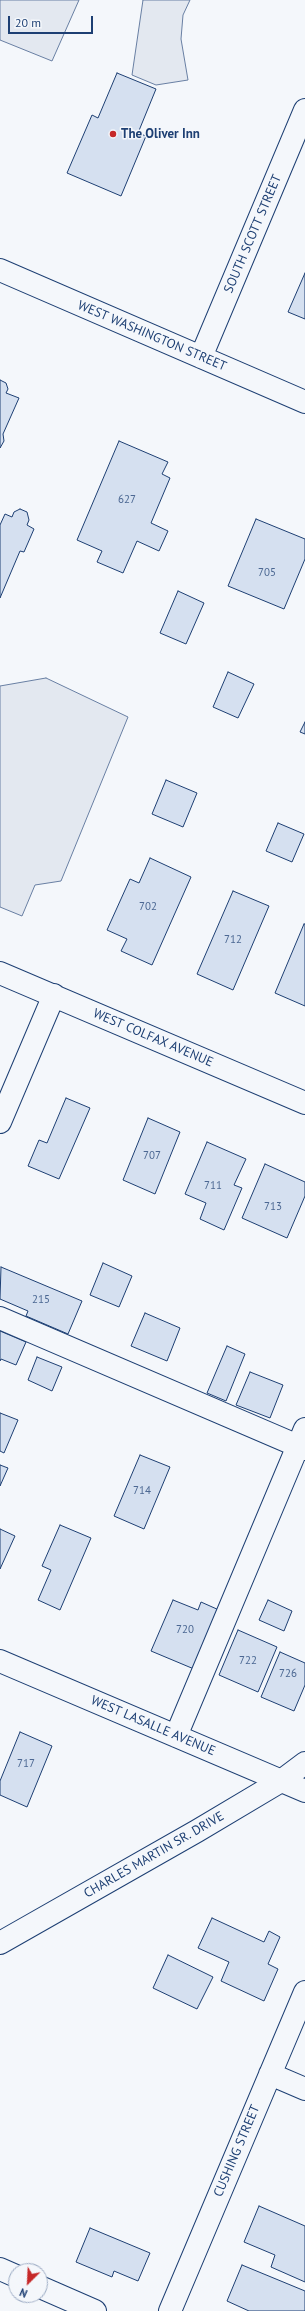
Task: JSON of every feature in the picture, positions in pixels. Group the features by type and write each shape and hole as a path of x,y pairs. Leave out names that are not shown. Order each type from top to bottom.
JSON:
{"street":[{"name":"SOUTH SCOTT STREET","path":"201,357 305,110"},
{"name":"WEST WASHINGTON STREET","path":"0,270 305,402"},
{"name":"WEST COLFAX AVENUE","path":"0,973 305,1104"},
{"path":"0,1122 54,995"},
{"path":"0,1318 303,1441 176,1736"},
{"name":"WEST LASALLE AVENUE","path":"0,1661 305,1791"},
{"name":"CHARLES MARTIN SR. DRIVE","path":"0,1943 197,1831 281,1781 305,1762"},
{"name":"CUSHING STREET","path":"170,2311 305,1992"},
{"path":"270,2074 305,2089"},
{"path":"48,2290 95,2311"}],"shaded area":[{"path":"0,0 79,0 52,61 0,40"},
{"path":"143,0 190,0 183,15 181,39 188,80 156,85 132,75"},
{"path":"46,678 128,717 61,881 35,885 22,916 0,907 0,686"}],"building":[{"name":"The Oliver Inn","path":"117,73 156,89 138,133 146,136 121,196 67,173 92,115 98,118"},
{"path":"305,273 305,319 288,312"},
{"path":"0,380 6,383 8,389 6,393 19,398 3,434 4,441 0,448"},
{"path":"119,441 168,462 162,474 170,478 151,523 168,531 159,551 137,541 123,573 97,562 102,551 77,540"},
{"path":"20,509 27,512 29,520 27,525 34,529 24,552 20,551 0,598 0,525 5,514 12,517 14,512"},
{"path":"256,519 305,539 305,559 284,609 228,586"},
{"path":"178,591 204,603 186,644 160,633"},
{"path":"228,672 254,684 238,718 213,707"},
{"path":"305,722 305,734 300,732"},
{"path":"166,780 197,793 183,827 152,814"},
{"path":"278,823 304,834 292,862 266,851"},
{"path":"150,858 191,877 152,965 121,951 127,939 107,930 130,879 139,883"},
{"path":"233,891 269,906 233,990 197,974"},
{"path":"305,924 305,1006 275,993"},
{"path":"66,1098 90,1108 59,1179 28,1166 39,1140 47,1143"},
{"path":"148,1118 180,1132 155,1194 123,1180"},
{"path":"207,1142 246,1159 234,1185 242,1188 224,1230 200,1219 206,1203 185,1194"},
{"path":"265,1164 305,1182 305,1196 287,1238 242,1218"},
{"path":"103,1263 132,1276 119,1307 90,1295"},
{"path":"1,1267 82,1301 68,1334 26,1316 28,1311 0,1299"},
{"path":"145,1313 180,1328 167,1361 131,1346"},
{"path":"0,1331 26,1342 16,1365 1,1359 0,1361"},
{"path":"227,1346 245,1354 226,1401 207,1393"},
{"path":"37,1357 62,1367 52,1391 28,1380"},
{"path":"250,1372 283,1385 270,1418 236,1405"},
{"path":"0,1413 18,1420 4,1453 0,1451"},
{"path":"140,1455 170,1467 144,1529 114,1516"},
{"path":"0,1465 8,1468 0,1486"},
{"path":"60,1525 91,1538 60,1610 38,1600 51,1570 42,1566"},
{"path":"0,1529 15,1536 0,1569"},
{"path":"173,1600 198,1610 201,1602 219,1610 194,1669 151,1651"},
{"path":"268,1600 292,1611 284,1631 259,1620"},
{"path":"238,1630 277,1647 258,1692 219,1675"},
{"path":"280,1652 305,1663 305,1685 294,1711 261,1697"},
{"path":"20,1732 52,1746 27,1807 0,1795 0,1781"},
{"path":"212,1918 264,1942 269,1931 280,1937 268,1964 278,1969 264,2001 221,1981 229,1962 198,1948"},
{"path":"168,1955 213,1977 197,2009 153,1988"},
{"path":"259,2206 305,2226 305,2282 271,2267 275,2255 244,2242"},
{"path":"90,2228 150,2253 138,2281 114,2271 112,2277 76,2262"},
{"path":"242,2265 305,2291 305,2311 249,2311 227,2301"}],"place":[{"name":"The Oliver Inn","path":"113,134"}]}
